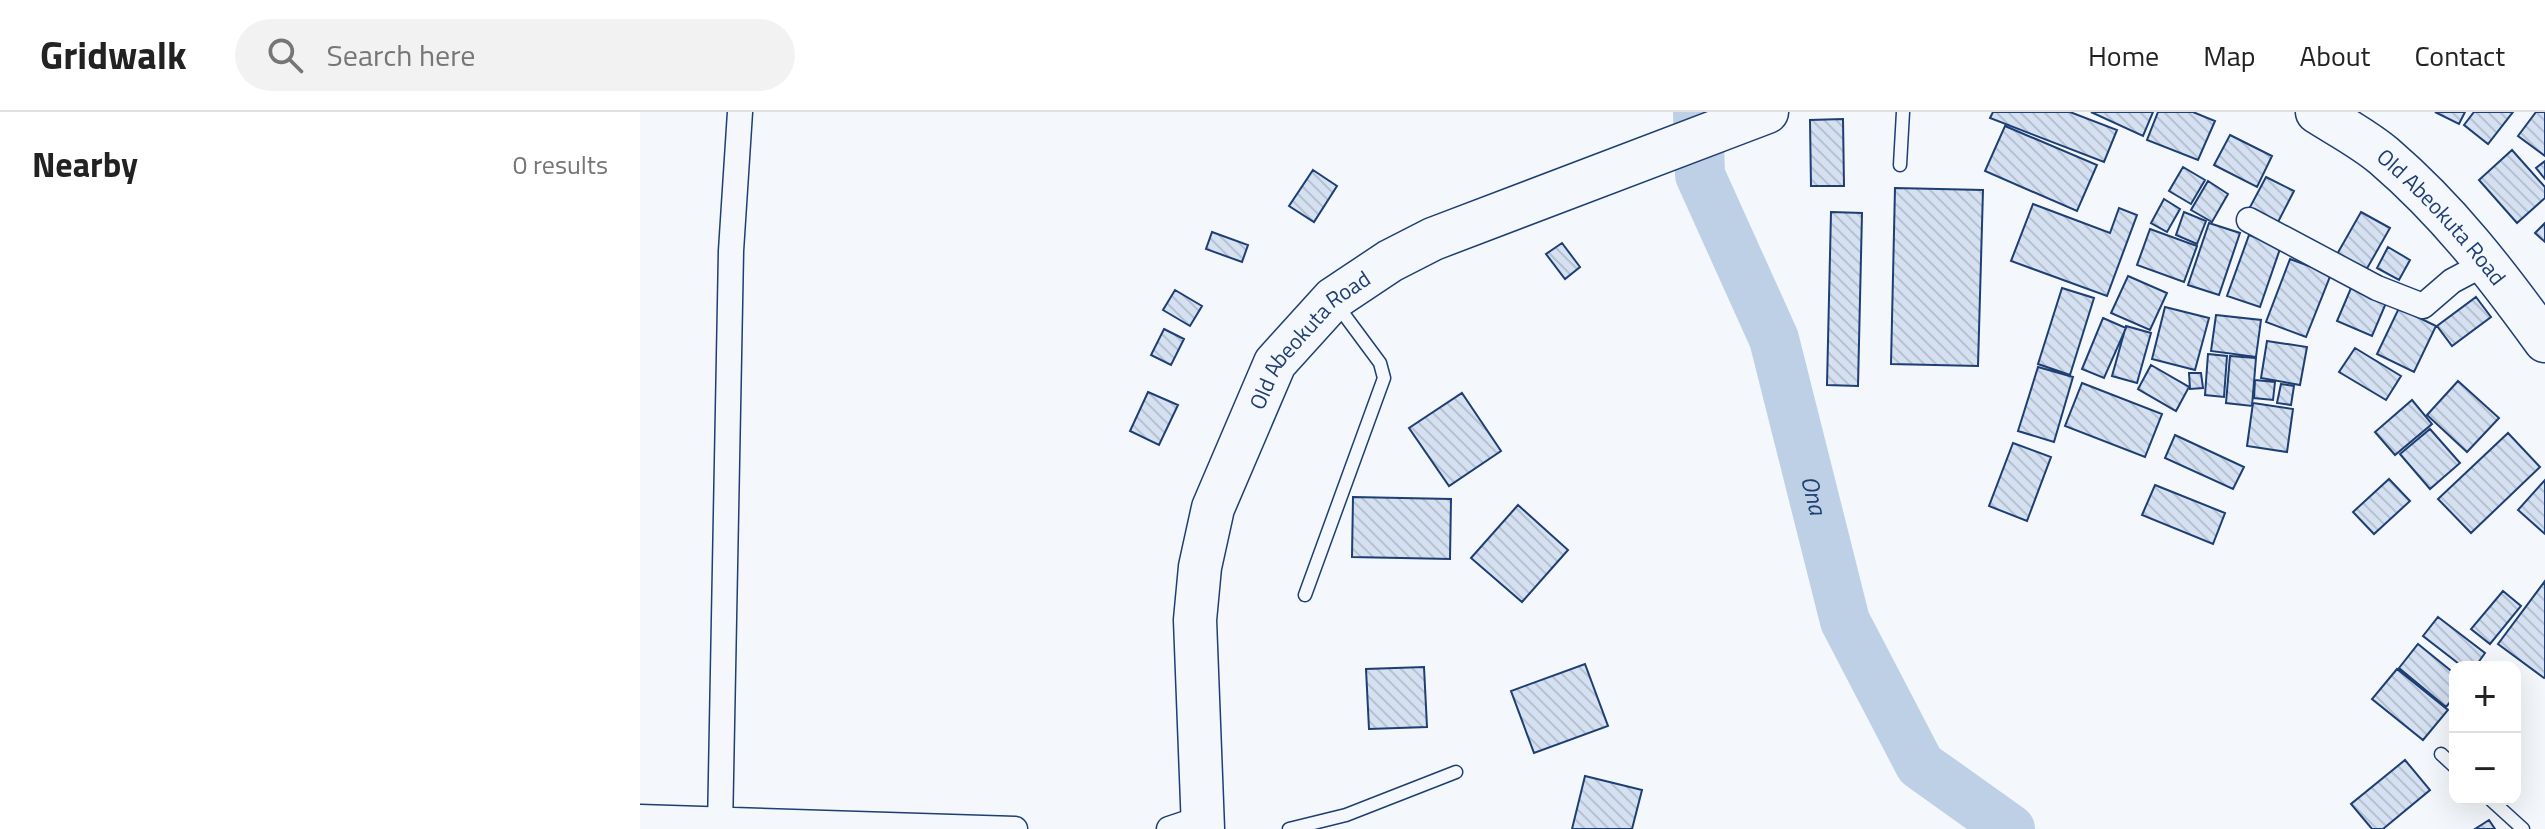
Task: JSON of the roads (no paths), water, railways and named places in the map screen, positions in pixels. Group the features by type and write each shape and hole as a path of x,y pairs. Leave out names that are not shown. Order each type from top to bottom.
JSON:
{"highway":[{"name":"Old Abeokuta Road","path":"1191,825 1195,620 1200,567 1213,508 1275,363 1333,299 1390,261 1433,239 1767,112"},
{"name":"Old Abeokuta Road","path":"2317,112 2381,154 2445,212 2488,262 2545,341"}],"street":[{"path":"720,824 731,251 740,112"},
{"path":"2249,220 2377,288 2423,306 2452,281 2488,262"},
{"path":"640,817 720,824 1015,829"}],"lane":[{"path":"1900,165 1903,112"},
{"path":"1305,595 1384,378 1380,363 1333,299"},
{"path":"2441,754 2449,761"},
{"path":"1289,829 1346,815 1456,772"},
{"path":"2497,805 2523,829"}],"waterway":[{"name":"Ona","path":"1698,112 1700,175 1774,339 1845,621 1920,765 2010,829"}]}
